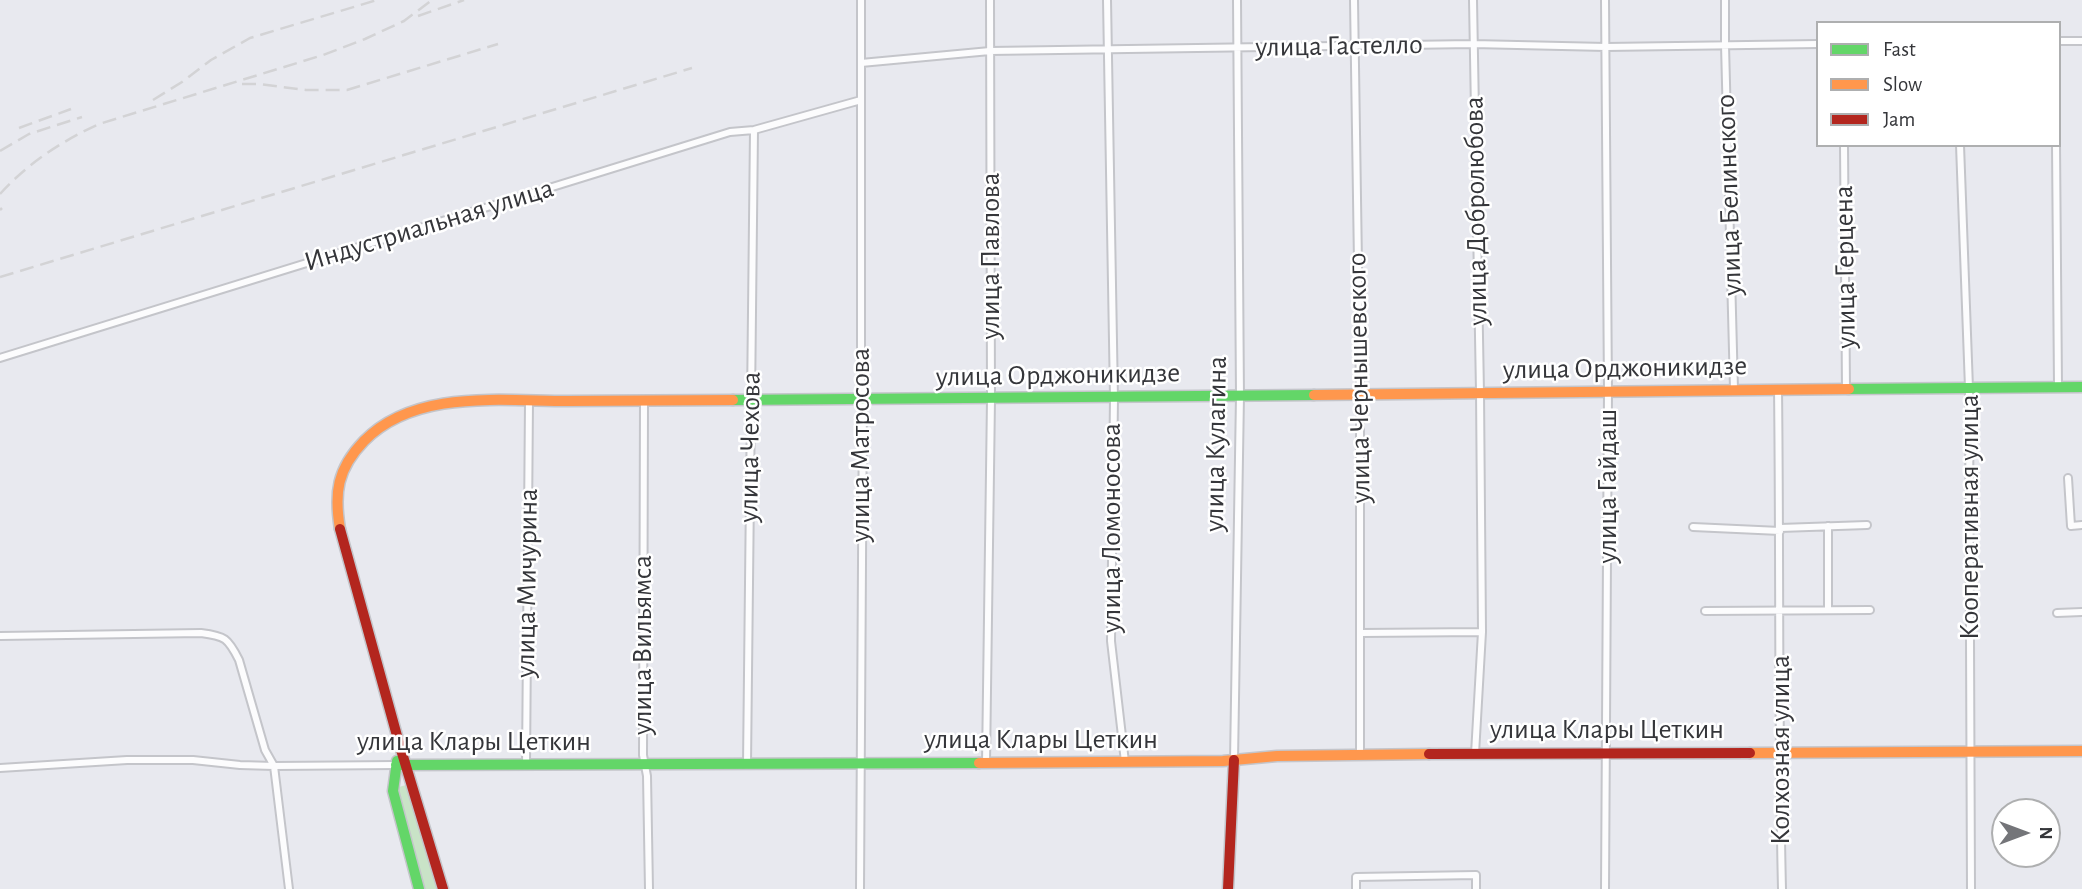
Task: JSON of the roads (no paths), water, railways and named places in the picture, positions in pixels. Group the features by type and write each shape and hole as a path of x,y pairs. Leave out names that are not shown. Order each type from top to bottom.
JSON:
{"street":[{"name":"улица Матросова","path":"860,889 863,399 861,0"},
{"name":"улица Павлова","path":"986,764 991,399 990,0"},
{"name":"улица Ломоносова","path":"1107,0 1114,398 1111,641 1125,762"},
{"name":"улица Кулагина","path":"1228,889 1234,760 1240,396 1237,0"},
{"name":"улица Чернышевского","path":"1354,0 1362,633 1360,756"},
{"name":"улица Добролюбова","path":"1473,0 1482,632 1475,754"},
{"name":"улица Гайдаш","path":"1605,0 1608,391 1605,889"},
{"name":"улица Белинского","path":"1725,0 1734,389"},
{"path":"2061,41 2082,41"},
{"name":"улица Гастелло","path":"860,63 990,51 1473,44 1606,47 1816,44"},
{"name":"Индустриальная улица","path":"0,358 730,132 754,130 860,100"},
{"name":"улица Чехова","path":"747,764 754,130"},
{"name":"улица Герцена","path":"1844,147 1846,389"},
{"name":"Кооперативная улица","path":"1960,147 1969,388 1971,889"},
{"path":"2056,147 2058,387"},
{"name":"улица Орджоникидзе","path":"402,765 399,743 340,529 336,499 341,472 371,433 393,417 430,406 529,401 1114,398 2082,387"},
{"name":"Колхозная улица","path":"1778,389 1782,889"},
{"name":"улица Мичурина","path":"526,765 529,401"},
{"name":"улица Вильямса","path":"644,401 643,755 647,776 649,889"},
{"path":"2068,478 2071,526 2082,525"},
{"path":"1693,527 1780,530 1867,525"},
{"path":"1828,526 1828,610"},
{"path":"1705,611 1870,610"},
{"path":"2057,613 2082,612"},
{"path":"1362,633 1482,632"},
{"path":"0,636 201,633 225,638 239,660 265,750 274,766 289,889"},
{"name":"улица Клары Цеткин","path":"0,768 127,760 193,760 274,766 986,764 1234,760 1277,756 2082,751"},
{"path":"402,765 394,774 393,790 419,889"},
{"path":"402,765 443,889"},
{"path":"1356,889 1356,877 1476,875 1476,889"}],"railway":[{"path":"153,100 211,60 250,38 377,0"},
{"path":"0,194 22,172 46,154 99,124 323,55 404,21 432,0"},
{"path":"418,16 464,0"},
{"path":"242,84 306,90 347,90 498,44"},
{"path":"0,277 692,68"},
{"path":"19,128 71,109"},
{"path":"0,151 29,134 82,117"}]}
